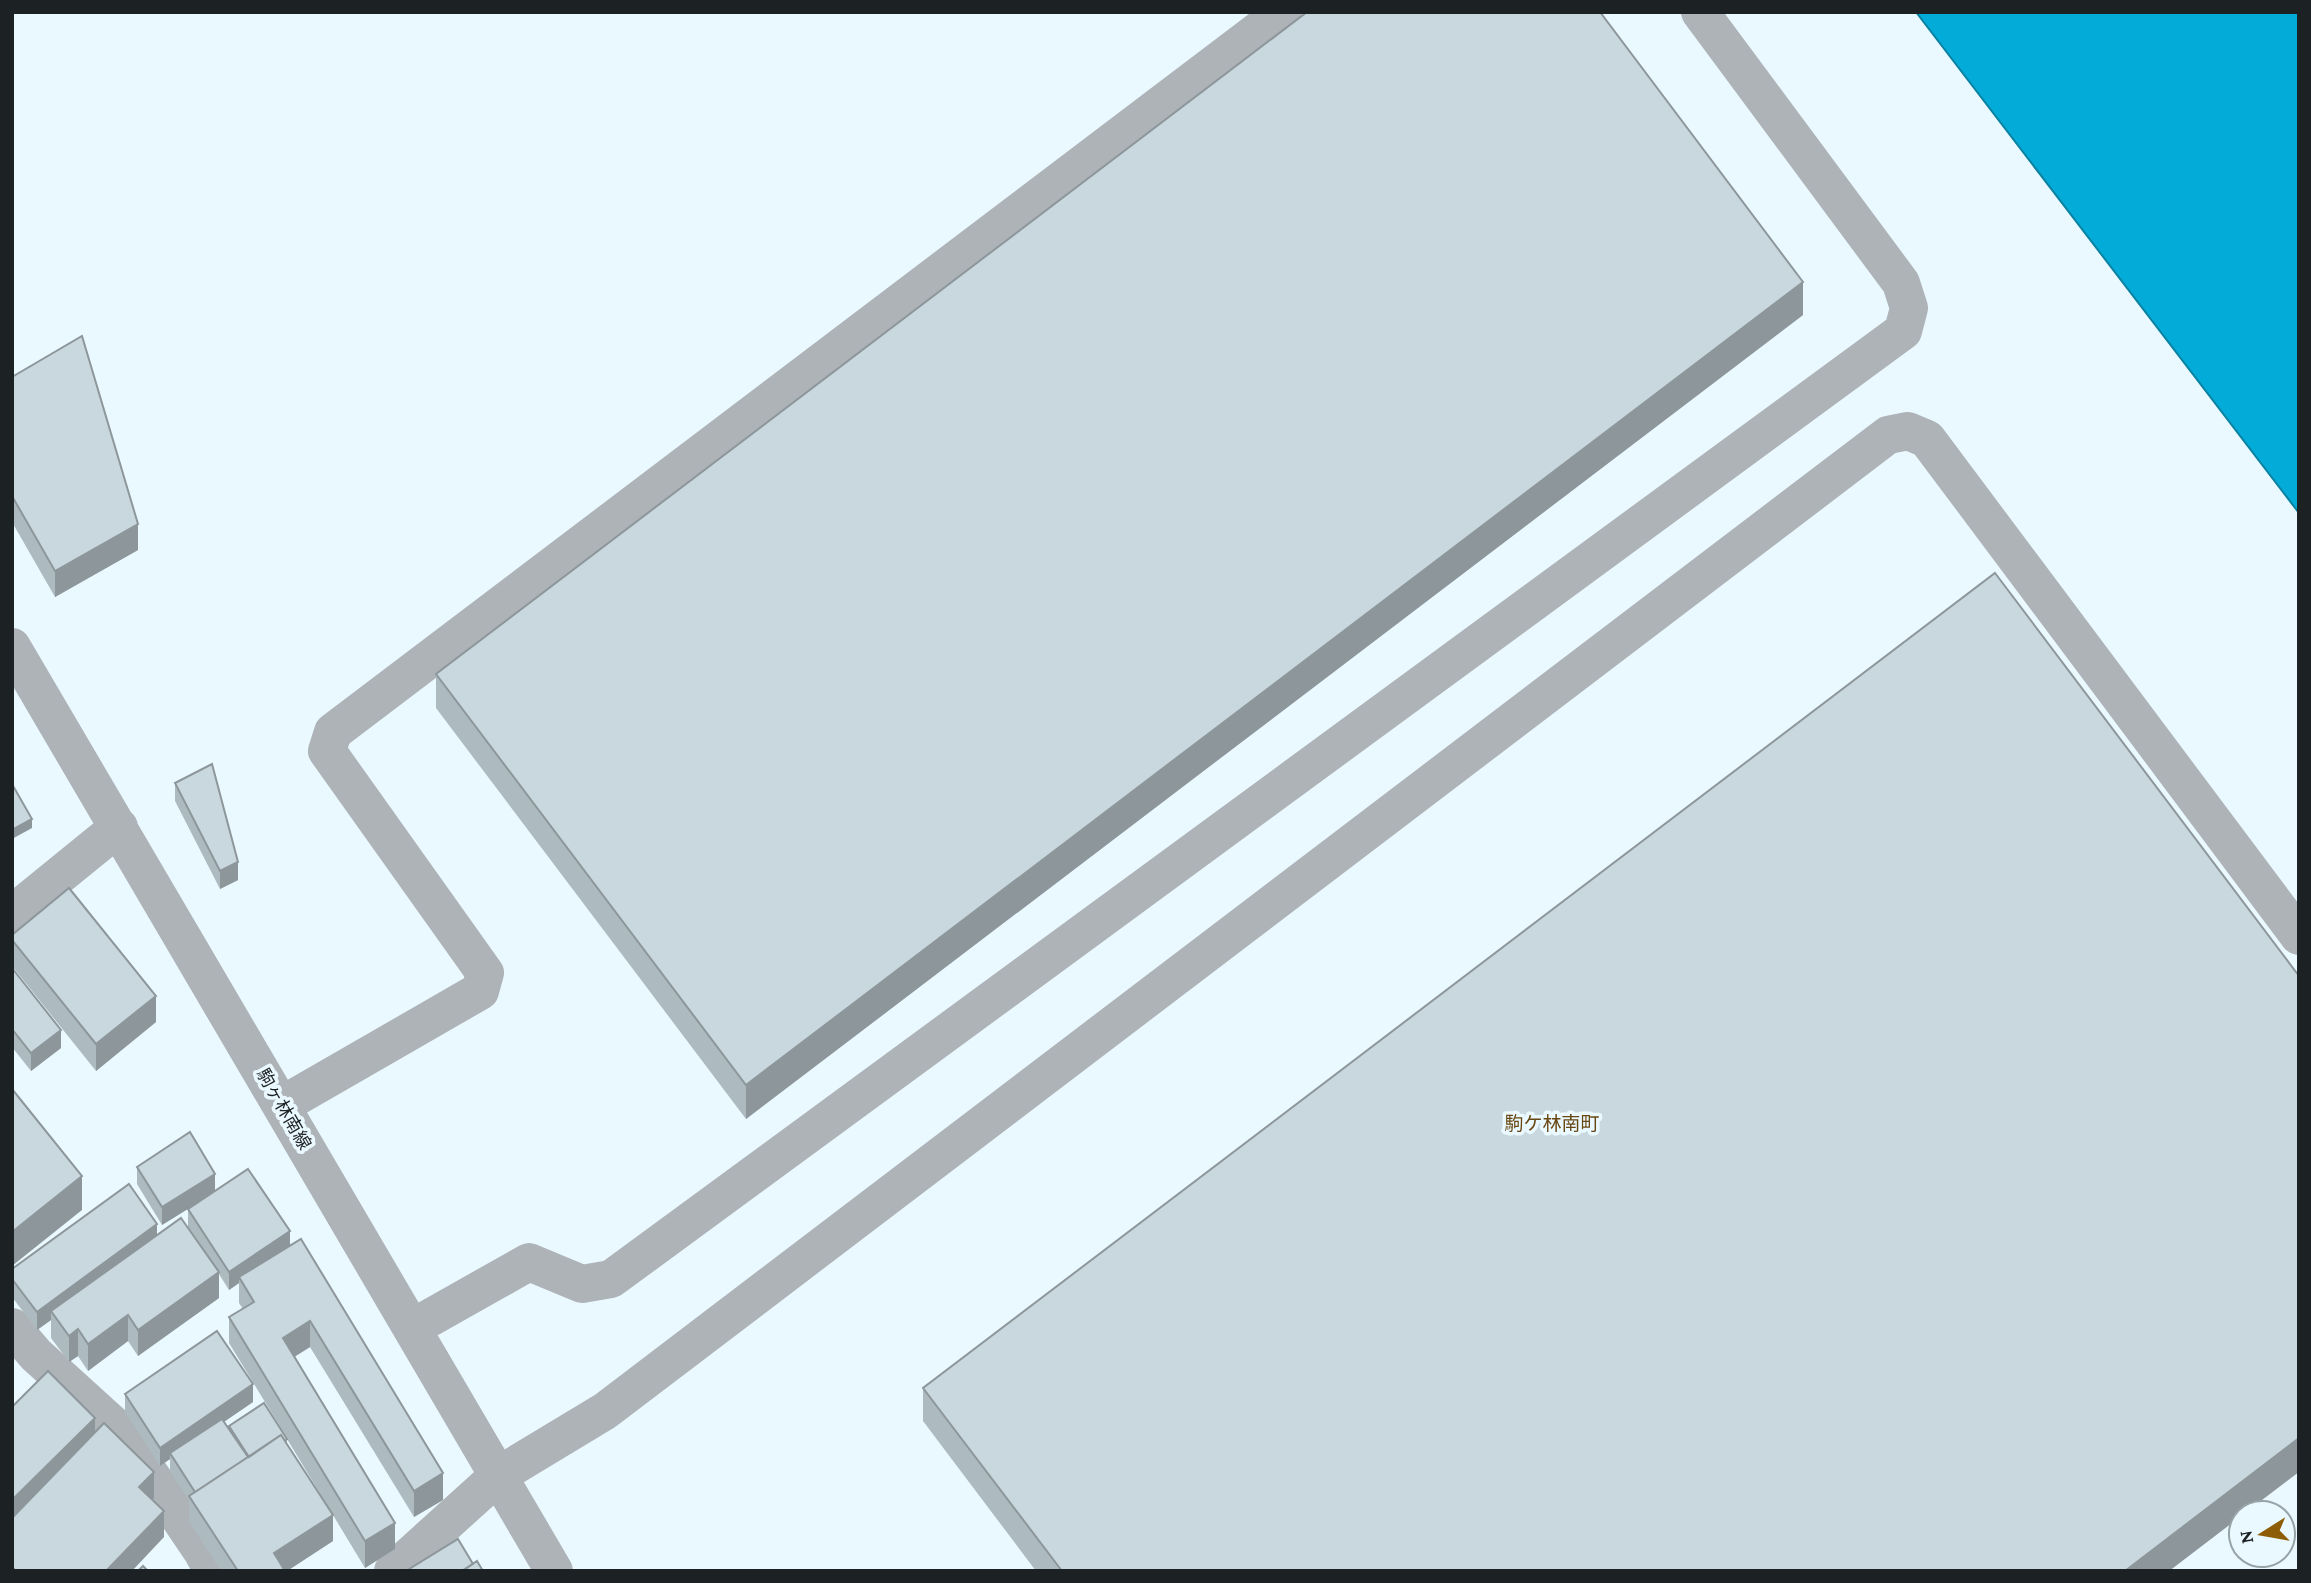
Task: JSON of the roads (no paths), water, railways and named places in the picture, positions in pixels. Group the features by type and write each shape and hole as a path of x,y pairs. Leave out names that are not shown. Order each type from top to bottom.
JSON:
{"street":[{"path":"282,1105 480,991 485,973 327,751 333,732 1283,12"},
{"path":"412,1328 529,1262 582,1284 611,1279 1903,331 1909,308 1901,283 1700,12"},
{"path":"393,1571 499,1475 605,1411 1888,435 1908,431 1927,439 2299,936"},
{"name":"駒ヶ林南線","path":"12,648 554,1571"},
{"path":"12,914 119,827"},
{"path":"12,1327 36,1355 122,1433 213,1571"}],"water":[{"path":"1916,12 2299,12 2299,513"}],"district":[{"name":"駒ケ林南町","path":"1552,1123"}]}
